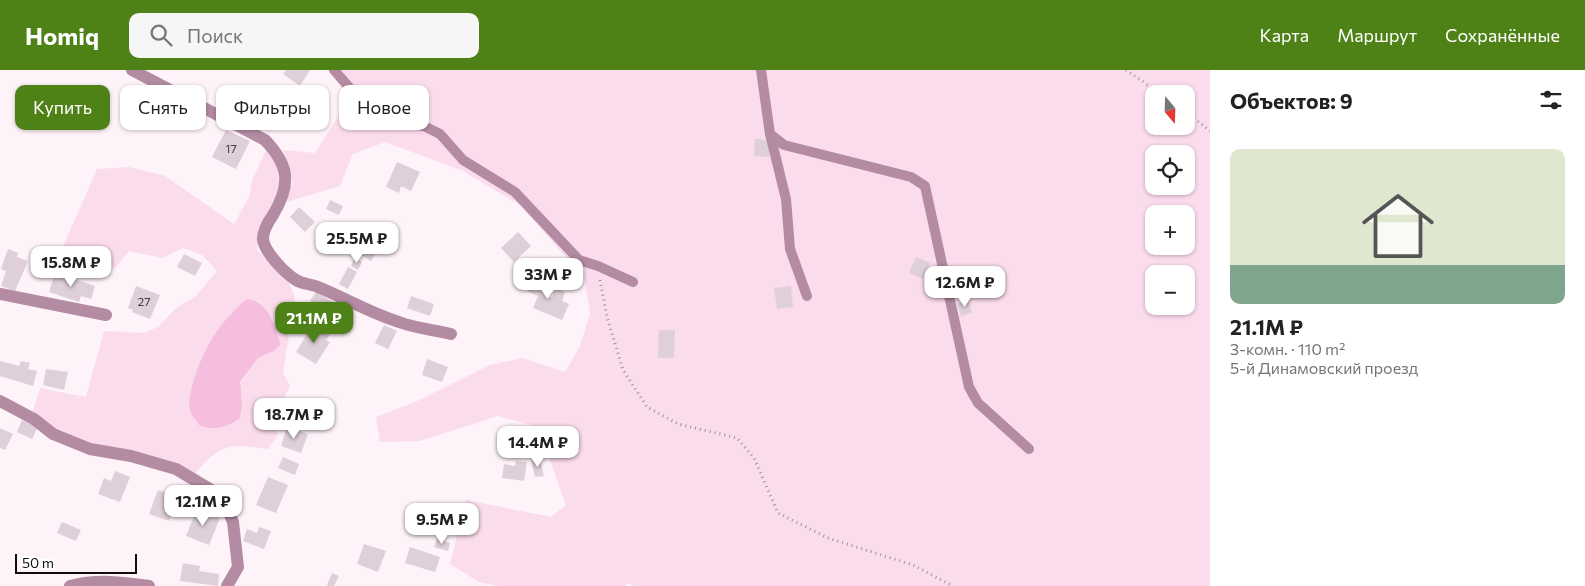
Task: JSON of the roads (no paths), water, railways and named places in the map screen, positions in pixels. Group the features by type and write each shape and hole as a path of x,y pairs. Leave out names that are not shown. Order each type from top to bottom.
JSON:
{"street":[{"path":"132,70 265,140 276,151 284,170 286,186 284,196 266,226 263,238 265,247 273,258 296,280 316,286 400,323 451,334"},
{"path":"0,294 106,315"},
{"path":"0,401 34,419 53,434 90,449 132,456 176,469 214,491 224,501 232,522 238,567 226,586"},
{"path":"70,586 84,582 108,580 149,586"}],"lane":[{"path":"334,70 362,102 402,123 424,126 440,134 463,160 515,192 579,260 598,266 633,282"},
{"path":"761,70 770,134 786,199 790,249 807,296"},
{"path":"770,134 784,145 911,177 924,186 970,387 978,403 1030,449"}]}
